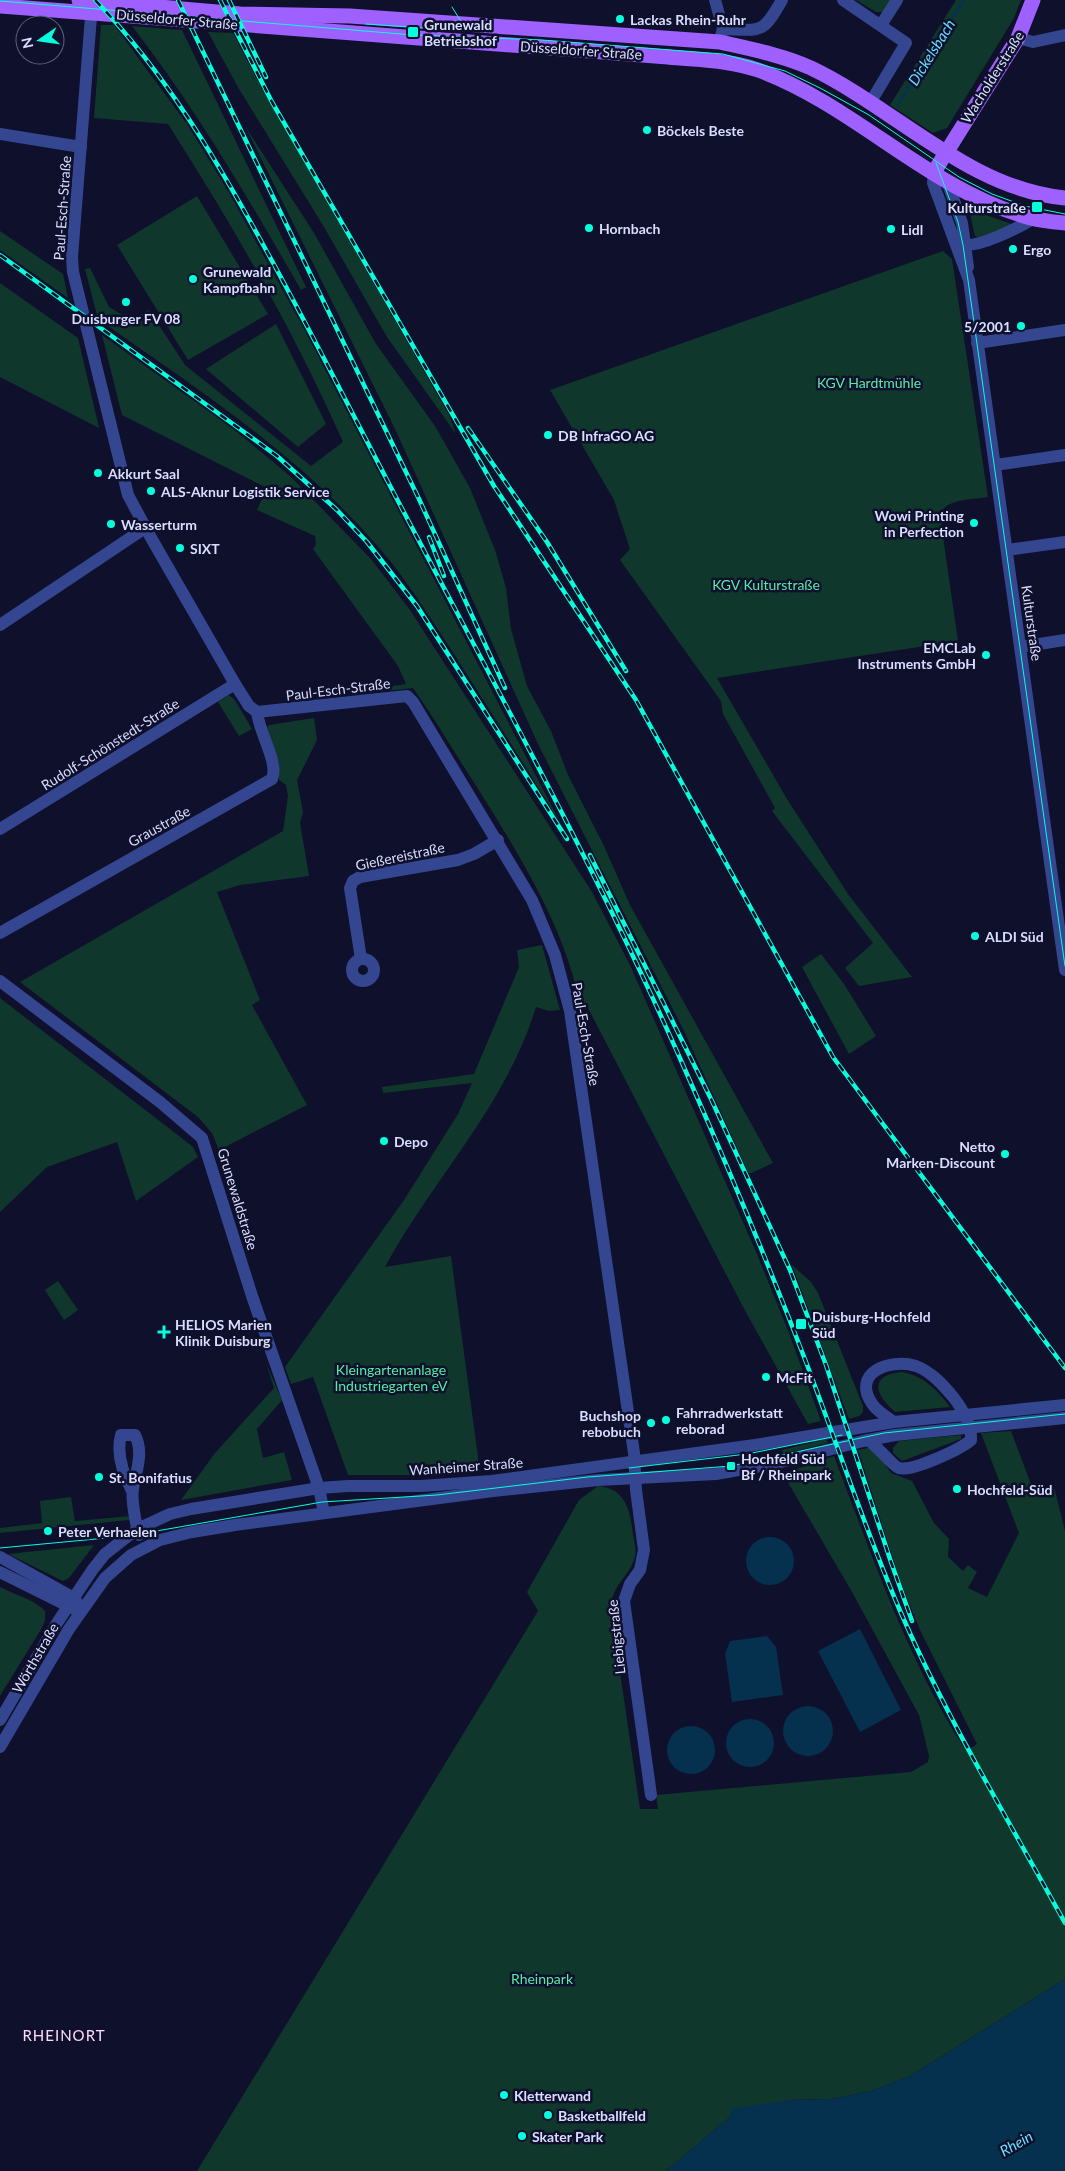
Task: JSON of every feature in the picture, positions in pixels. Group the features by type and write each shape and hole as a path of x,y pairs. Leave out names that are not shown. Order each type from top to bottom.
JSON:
{"main road":[{"name":"Wacholderstraße","path":"934,172 1018,38 1033,0"},
{"name":"Düsseldorfer Straße","path":"0,6 87,5 240,14 347,16 695,40 725,34 811,68 987,176 1026,191 1065,198"},
{"name":"Düsseldorfer Straße","path":"87,5 738,64 781,80 833,108 946,181 987,203 1033,219 1065,223"},
{"path":"680,58 702,55 702,45 695,40"},
{"path":"946,151 946,181"}],"street":[{"path":"714,0 725,34 761,29 768,24 782,0"},
{"path":"843,0 881,24 906,43 870,103"},
{"path":"881,24 897,0"},
{"name":"Paul-Esch-Straße","path":"87,5 81,147 72,257 73,272 128,495 235,684 250,706 257,712 407,696 418,710 498,840 532,900 555,955 567,994 634,1462 635,1480"},
{"path":"1018,38 1033,42 1065,35"},
{"path":"0,134 81,147"},
{"name":"Kulturstraße","path":"934,172 933,183 968,277"},
{"name":"Kulturstraße","path":"946,181 962,224 967,246 968,277 1006,550 1060,902 1065,970"},
{"path":"954,241 967,246 1019,227 1033,219"},
{"path":"977,343 1065,330"},
{"path":"995,465 1065,455"},
{"path":"0,625 145,528"},
{"path":"1006,550 1065,542"},
{"path":"1020,647 1065,640"},
{"name":"Rudolf-Schönstedt-Straße","path":"0,829 235,684"},
{"name":"Graustraße","path":"0,932 272,780 274,773 273,764 258,724 257,712"},
{"name":"Gießereistraße","path":"361,959 350,888 353,881 360,877 458,860 474,854 498,840"},
{"name":"Grunewaldstraße","path":"0,981 160,1102 202,1138 258,1315 319,1488 324,1513"},
{"path":"868,1440 888,1456 899,1468 910,1467 962,1448 970,1440 971,1433 959,1405 944,1386 916,1366 887,1365 873,1371 867,1384 873,1404 894,1429 888,1456"},
{"path":"860,1427 869,1418 873,1404"},
{"name":"Wanheimer Straße","path":"82,1611 105,1578 121,1562 144,1546 184,1533 547,1485 687,1477 744,1470 792,1460 868,1440 894,1429 938,1417 1065,1405"},
{"name":"Wanheimer Straße","path":"70,1602 105,1554 137,1530 170,1514 191,1509 319,1488 457,1485 755,1446 860,1427 946,1429 1065,1418"},
{"name":"Liebigstraße","path":"635,1480 644,1561 626,1593 624,1601 651,1795"},
{"path":"132,1491 137,1530 144,1546"},
{"path":"0,1556 82,1611"},
{"path":"0,1572 70,1602"},
{"name":"Wörthstraße","path":"0,1720 70,1602"},
{"name":"Wörthstraße","path":"0,1747 82,1611"}],"green space":[{"path":"856,0 891,0 883,12 876,12"},
{"path":"956,0 1021,0 1014,18 947,128 933,133 890,105"},
{"path":"101,25 114,25 187,124 228,191 304,329 562,826 418,598 390,561 349,515 282,453 210,398 98,319 85,269 90,268 109,307 131,320 149,310 185,365 311,466 343,442 304,360 262,280 168,124 94,118"},
{"path":"132,26 182,30 306,287 301,290 242,188 200,122 156,57"},
{"path":"208,32 233,33 255,76 449,415 456,434 387,337 324,227 239,89"},
{"path":"245,126 314,233 376,344 435,426 470,488 495,550 506,588 511,629 527,686 551,731 568,775 604,846 630,905 773,1163 749,1174 684,1031 538,744 395,429"},
{"name":"Grunewald Kampfbahn","path":"197,196 268,314 188,360 117,245"},
{"path":"972,210 1014,225 978,238 975,236 970,214"},
{"path":"0,231 63,274 68,298 0,250"},
{"path":"943,251 952,259 988,497 953,503 943,510 940,516 958,641 717,678 787,799 848,894 912,977 859,986 845,968 873,943 772,811 775,808 723,714 721,701 620,560 630,549 614,500 550,390"},
{"path":"0,283 78,338 99,428 0,377"},
{"path":"276,324 326,424 298,447 206,369"},
{"path":"102,335 236,431 291,477 371,559 410,610 592,892 630,965 757,1254 789,1333 821,1421 808,1424 742,1305 587,1006 580,1007 564,949 552,920 523,863 475,784 413,688 368,693 367,690 406,684 398,666 313,549 316,545 315,536 257,510 267,488 122,415"},
{"path":"229,695 235,700 252,729 239,736 218,702"},
{"path":"314,718 317,740 297,780 303,812 300,823 309,876 240,885 217,892 260,1000 252,1005 307,1105 219,1150 212,1133 198,1117 20,982 283,831 288,796 286,785 279,780 279,763 267,727 269,725"},
{"name":"Kleingartenanlage Industriegarten eV","path":"542,945 560,1010 549,1011 536,1007 523,1043 488,1109 404,1234 385,1267 451,1256 480,1472 445,1475 348,1475 313,1377 291,1384 285,1367 404,1200 458,1114 472,1083 383,1093 382,1087 474,1074 519,967 517,950"},
{"path":"821,954 844,984 876,1036 849,1054 802,967"},
{"path":"0,998 193,1147 198,1157 136,1201 117,1142 47,1167 0,1212"},
{"path":"792,1265 811,1282 818,1293 863,1406 863,1412 859,1416 849,1419"},
{"path":"58,1281 78,1310 64,1320 45,1290"},
{"path":"266,1363 282,1400 257,1429 263,1458 284,1452 292,1480 181,1500 215,1453 274,1388"},
{"path":"902,1372 923,1380 950,1407 895,1412 883,1399 878,1386 884,1377"},
{"name":"Rheinpark","path":"1011,1431 1035,1495 1054,1487 1065,1531 1065,1979 910,2076 871,2091 832,2099 789,2100 733,2112 731,2116 666,2171 197,2171 538,1611 527,1592 579,1500 598,1486 607,1488 621,1496 630,1517 636,1548 635,1557 629,1570 617,1587 611,1610 640,1809 658,1809 656,1795 911,1772 928,1762 929,1756 919,1715 852,1592 783,1474 834,1456 892,1607 926,1681 966,1751 977,1744 920,1630 901,1583 858,1450 873,1447 891,1473 912,1481 934,1523 949,1539 948,1557 963,1571 968,1565 977,1572 968,1588 987,1597 1019,1533 981,1433"},
{"path":"961,1435 961,1439 902,1461 893,1453 893,1448 899,1441"},
{"path":"826,1439 828,1443 783,1454 782,1450"},
{"path":"71,1497 75,1521 131,1516 129,1520 0,1533 0,1528 42,1523 40,1501"},
{"path":"94,1545 69,1578 63,1581 8,1554"},
{"path":"0,1587 41,1607 45,1611 45,1621 0,1696"}],"water":[{"path":"770,1537 779,1539 787,1544 792,1552 794,1561 792,1570 787,1578 779,1583 770,1585 761,1583 753,1578 748,1570 746,1561 748,1552 753,1544 761,1539"},
{"path":"860,1629 901,1710 860,1732 818,1651"},
{"path":"767,1636 776,1647 783,1695 732,1702 725,1654 730,1641"},
{"path":"803,1706 813,1706 826,1713 833,1726 833,1736 826,1749 813,1756 803,1756 794,1752 787,1745 783,1736 783,1726 787,1717 794,1710"},
{"path":"750,1719 759,1721 767,1726 772,1734 774,1743 772,1752 767,1760 759,1765 750,1767 741,1765 733,1760 728,1752 726,1743 728,1734 733,1726 741,1721"},
{"path":"686,1726 696,1726 705,1730 711,1736 714,1741 714,1759 705,1770 696,1774 686,1774 677,1770 671,1764 667,1755 667,1745 671,1736 677,1730"},
{"name":"Rhein","path":"1065,1979 1065,2171 666,2171 731,2116 733,2112 730,2109 789,2100 832,2099 871,2091 910,2076"}],"waterway":[{"name":"Dickelsbach","path":"898,105 964,0"}],"tram line":[{"path":"0,1 413,35 542,40 723,54 785,71 820,88 869,115 959,177 992,194 1025,206 1065,214"},
{"path":"452,7 462,23 481,32"},
{"path":"366,24 453,30"},
{"path":"936,163 958,222 963,245 1065,966"},
{"path":"0,1548 128,1536 322,1502 437,1495 588,1477 731,1466 884,1433 1065,1414"},
{"path":"629,1468 747,1454 842,1435"}],"railway":[{"path":"95,0 144,57 189,119 248,217 582,853 656,1004 735,1186 806,1362 874,1546 916,1647 956,1727 1065,1923"},
{"path":"178,0 419,499 505,688"},
{"path":"220,0 272,102 494,486 636,700 833,1057 1065,1368"},
{"path":"229,0 266,77"},
{"path":"0,255 277,456 337,510 367,542 417,606 567,839"},
{"path":"468,428 547,542 626,671"},
{"path":"429,537 444,576"},
{"path":"590,855 712,1101 790,1270 826,1365 912,1621"}],"place":[{"name":"Lackas Rhein-Ruhr","path":"620,19"},
{"name":"Grunewald Betriebshof","path":"413,32"},
{"name":"Böckels Beste","path":"647,130"},
{"name":"Kulturstraße","path":"1037,207"},
{"name":"Hornbach","path":"589,228"},
{"name":"Lidl","path":"891,229"},
{"name":"Ergo","path":"1013,249"},
{"name":"Grunewald Kampfbahn","path":"193,279"},
{"name":"Duisburger FV 08","path":"126,302"},
{"name":"5/2001","path":"1021,326"},
{"name":"DB InfraGO AG","path":"548,435"},
{"name":"Akkurt Saal","path":"98,473"},
{"name":"ALS-Aknur Logistik Service","path":"151,491"},
{"name":"Wowi Printing in Perfection","path":"974,523"},
{"name":"Wasserturm","path":"111,524"},
{"name":"SIXT","path":"180,548"},
{"name":"EMCLab Instruments GmbH","path":"986,655"},
{"name":"ALDI Süd","path":"975,936"},
{"name":"Depo","path":"384,1141"},
{"name":"Netto Marken-Discount","path":"1005,1154"},
{"name":"Duisburg-Hochfeld Süd","path":"801,1324"},
{"name":"HELIOS Marien Klinik Duisburg","path":"164,1332"},
{"name":"McFit","path":"766,1377"},
{"name":"Fahrradwerkstatt reborad","path":"666,1420"},
{"name":"Buchshop rebobuch","path":"651,1423"},
{"name":"Hochfeld Süd Bf / Rheinpark","path":"731,1466"},
{"name":"St. Bonifatius","path":"99,1477"},
{"name":"Hochfeld-Süd","path":"957,1489"},
{"name":"Peter Verhaelen","path":"48,1531"},
{"name":"Kletterwand","path":"504,2095"},
{"name":"Basketballfeld","path":"548,2115"},
{"name":"Skater Park","path":"522,2136"}],"district":[{"name":"RHEINORT","path":"64,2035"}],"park label":[{"name":"KGV Hardtmühle","path":"869,382"},
{"name":"KGV Kulturstraße","path":"766,584"}]}
